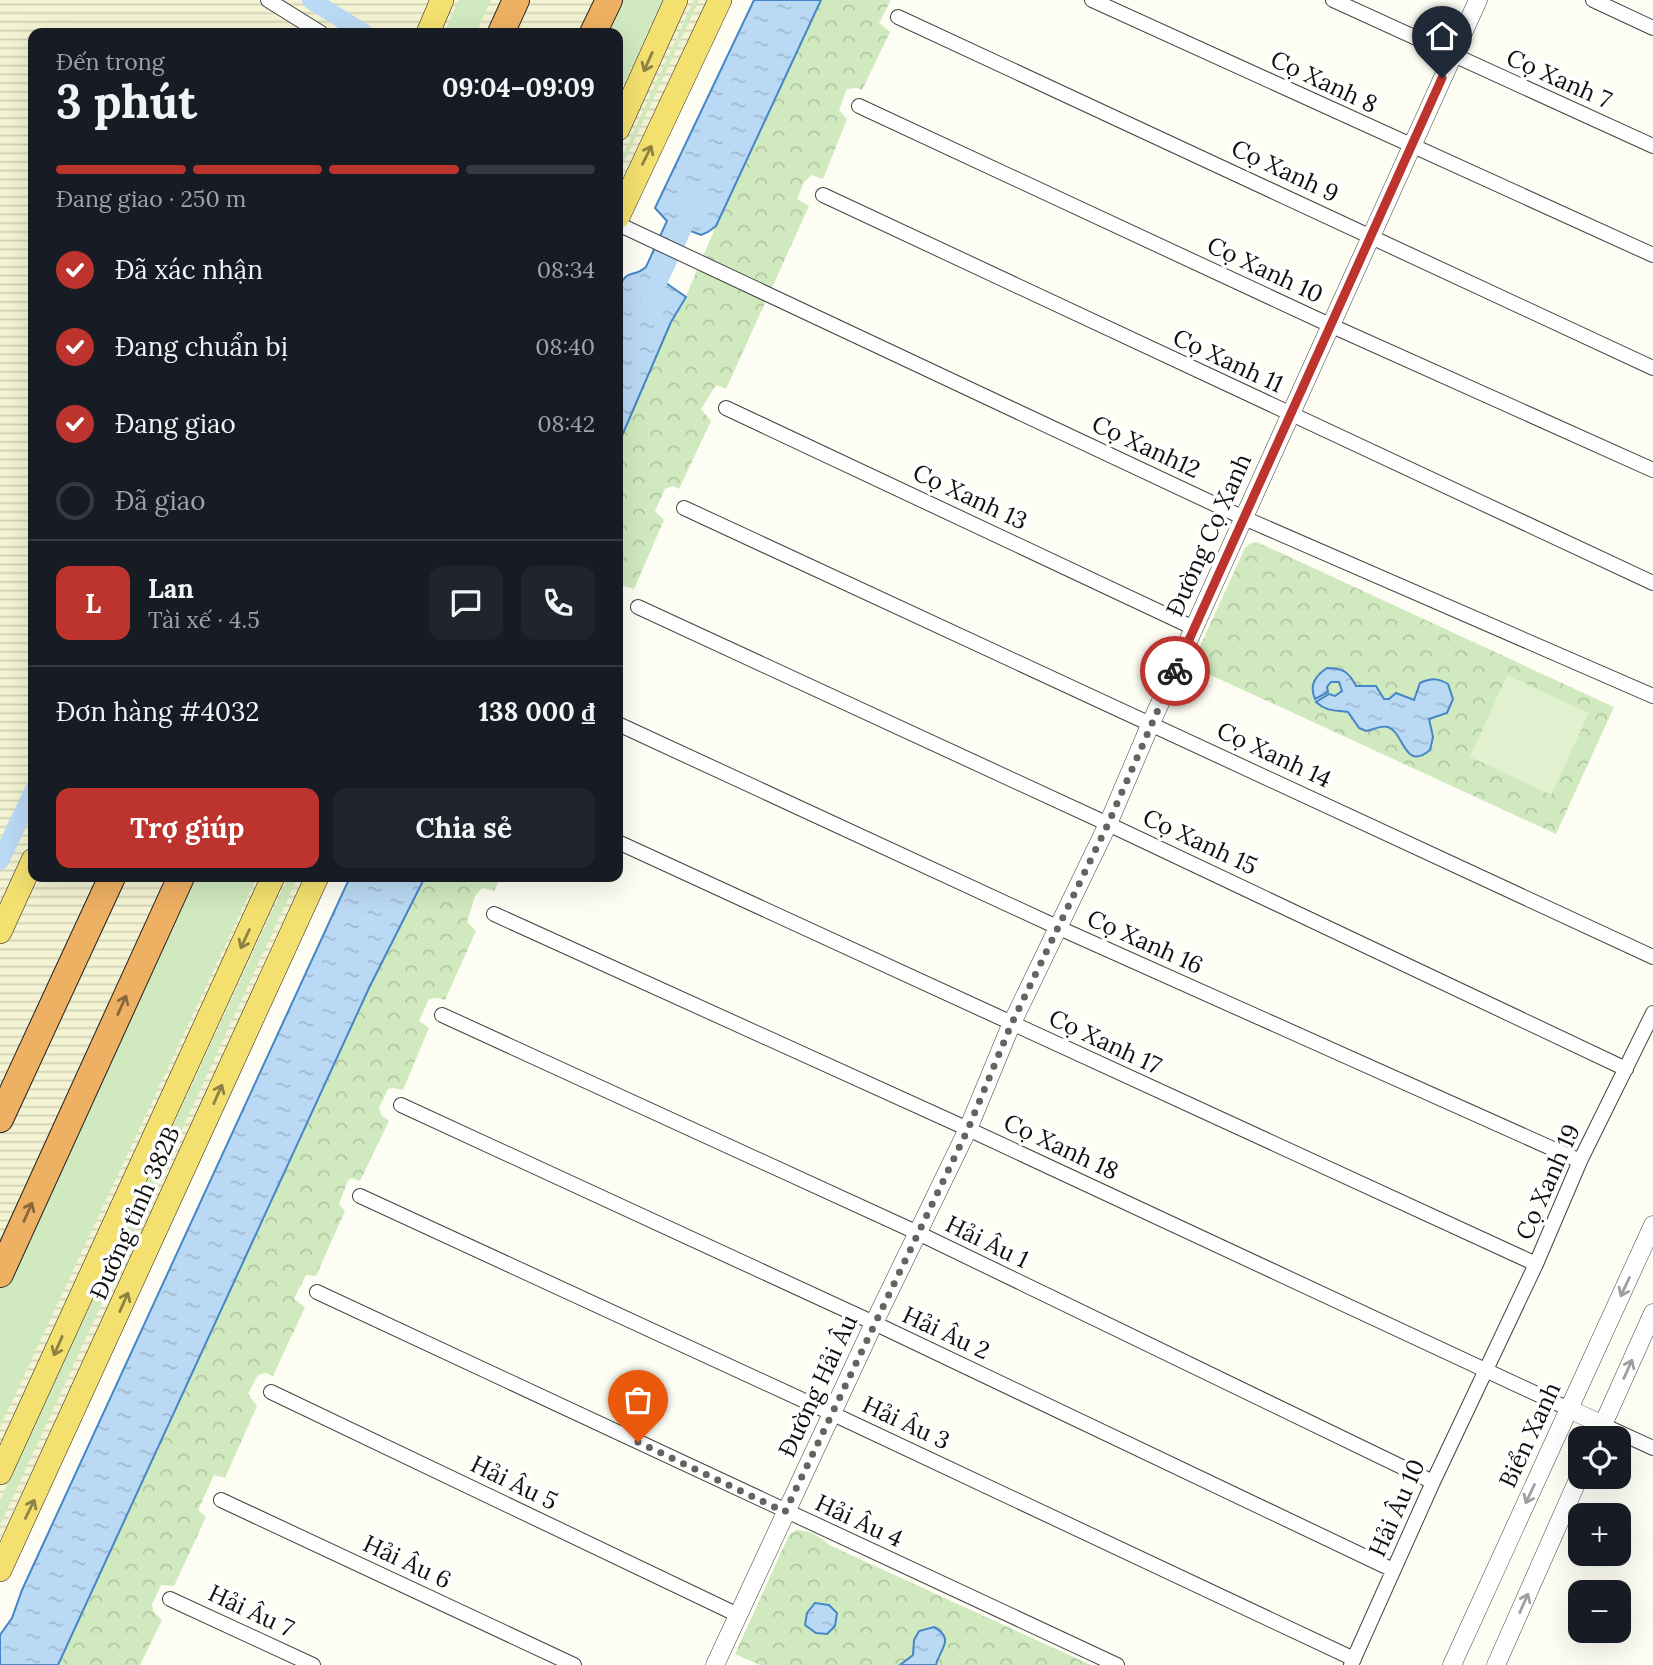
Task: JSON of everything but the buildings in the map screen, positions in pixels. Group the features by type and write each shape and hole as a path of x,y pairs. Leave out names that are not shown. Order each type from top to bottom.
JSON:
{"highway":[{"path":"485,28 499,0"},
{"path":"503,28 516,0"},
{"path":"578,28 592,0"},
{"path":"595,28 609,0"},
{"path":"0,1117 104,882"},
{"path":"0,1117 110,882"},
{"path":"0,1275 180,882"}],"main road":[{"path":"430,28 442,0"},
{"path":"623,118 676,0"},
{"path":"623,206 720,0"},
{"path":"0,932 28,871"},
{"name":"Đường tỉnh 382B","path":"0,1472 271,882"},
{"name":"Đường tỉnh 382B","path":"0,1570 315,882"}],"street":[{"path":"268,0 313,28"},
{"name":"Cọ Xanh 8","path":"1092,0 1653,255"},
{"name":"Cọ Xanh 7","path":"1333,0 1653,146"},
{"name":"Đường Cọ Xanh","path":"968,1129 1011,1025 1108,824 1151,723 1478,0"},
{"path":"1593,0 1653,28"},
{"name":"Cọ Xanh 9","path":"898,17 1653,368"},
{"name":"Cọ Xanh 10","path":"859,106 1332,326 1653,470"},
{"name":"Cọ Xanh 11","path":"823,195 1653,583"},
{"name":"Cọ Xanh12","path":"623,227 1244,518 1653,696"},
{"name":"Cọ Xanh 13","path":"726,408 1194,628"},
{"name":"Cọ Xanh 14","path":"684,508 1653,957"},
{"name":"Cọ Xanh 15","path":"638,607 1108,824 1626,1069"},
{"name":"Cọ Xanh 16","path":"623,726 1057,927 1580,1161"},
{"name":"Cọ Xanh 17","path":"623,844 1011,1025 1536,1264"},
{"name":"Cọ Xanh 18","path":"494,914 968,1129 1569,1409"},
{"name":"Cọ Xanh 19","path":"1486,1370 1536,1264 1580,1161 1653,1013"},
{"name":"Hải Âu 1","path":"442,1015 918,1233 1433,1482"},
{"name":"Hải Âu 2","path":"401,1105 874,1324 1393,1570"},
{"name":"Đường Hải Âu","path":"715,1665 968,1129"},
{"name":"Hải Âu 3","path":"360,1196 833,1414 1352,1662"},
{"name":"Biển Xanh","path":"1452,1665 1653,1225"},
{"name":"Hải Âu 4","path":"317,1292 1117,1665"},
{"path":"1603,1426 1653,1313"},
{"name":"Hải Âu 10","path":"1352,1662 1486,1370"},
{"name":"Hải Âu 5","path":"271,1392 737,1615"},
{"path":"1569,1409 1592,1426"},
{"path":"1631,1441 1653,1448"},
{"path":"1496,1665 1574,1489"},
{"name":"Hải Âu 6","path":"221,1500 574,1665"},
{"name":"Hải Âu 7","path":"170,1599 313,1665"}],"green space":[{"path":"0,0 718,0 623,206 623,28 28,28 28,882 308,882 0,1539"},
{"path":"459,0 491,0 478,28 446,28"},
{"path":"618,0 663,0 623,85 623,28 605,28"},
{"path":"694,0 699,0 623,164 623,155"},
{"path":"821,0 891,0 879,23 890,32 862,90 847,89 839,110 847,119 823,179 812,175 804,182 797,199 809,206 726,389 716,385 701,409 711,421 679,489 673,486 665,489 655,511 664,520 634,589 623,586 623,433"},
{"path":"1257,542 1614,707 1556,834 1191,666 1245,548"},
{"path":"1507,675 1589,713 1551,795 1470,757"},
{"path":"195,882 255,882 0,1427 0,1290"},
{"path":"286,882 296,882 0,1525 0,1501"},
{"path":"422,882 498,882 494,891 482,888 475,896 467,922 476,931 445,1000 429,999 419,1021 429,1028 403,1090 388,1089 379,1108 381,1115 389,1121 360,1181 352,1178 348,1180 339,1204 345,1211 316,1276 306,1275 294,1299 305,1307 273,1376 266,1373 258,1375 248,1394 257,1406 225,1478 214,1475 198,1510 206,1517 174,1586 161,1585 152,1604 153,1611 162,1620 140,1665 58,1665 369,988"},
{"path":"796,1530 814,1534 829,1545 1091,1665 760,1665 735,1654 789,1535"}],"water":[{"path":"754,0 821,0 716,226 701,235 680,227 656,276 686,297 671,322 623,433 623,281 646,267 667,221 655,208"},
{"path":"1327,668 1345,672 1356,686 1376,686 1384,699 1389,699 1396,693 1414,700 1420,683 1428,680 1448,684 1453,699 1447,713 1429,719 1433,737 1430,750 1421,756 1410,754 1388,727 1366,731 1359,728 1348,712 1324,708 1316,702 1329,694 1335,696 1342,691 1339,682 1331,682 1327,687 1328,692 1315,699 1314,681"},
{"path":"348,882 422,882 369,988 58,1665 0,1665 0,1635 12,1618 22,1590"},
{"path":"815,1603 829,1605 837,1613 835,1626 827,1634 816,1633 805,1625 807,1613"},
{"path":"934,1627 941,1631 945,1640 936,1665 900,1665 913,1655 914,1640 919,1631"}],"waterway":[{"path":"311,0 356,28"},
{"path":"650,300 692,208"},
{"path":"0,861 28,802"}],"way so far":[{"path":"638,1442 785,1512 968,1129 1011,1025 1108,824 1175,671"}],"route":[{"path":"1175,671 1442,78"}]}
